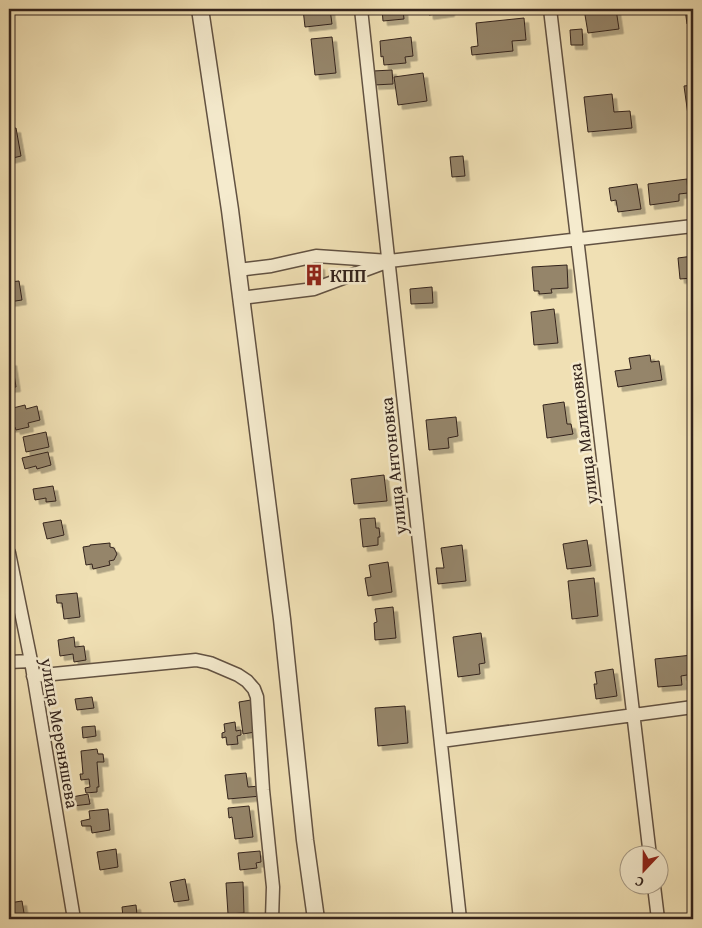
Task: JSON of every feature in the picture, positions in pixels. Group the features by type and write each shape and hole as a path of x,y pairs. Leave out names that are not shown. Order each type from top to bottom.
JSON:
{"street":[{"path":"200,9 238,270 316,919"},
{"name":"улица Антоновка","path":"361,9 460,919"},
{"name":"улица Малиновка","path":"550,9 649,846"},
{"path":"238,270 272,266 316,256 389,261 693,226"},
{"path":"241,298 314,288 389,261"},
{"name":"улица Мереняшева","path":"9,553 31,661 74,919"},
{"path":"33,676 196,660 225,669 247,681 254,689 257,697 262,790 273,887 272,919"},
{"path":"9,662 31,661"},
{"path":"441,741 693,707"},
{"path":"655,896 658,919"}],"building":[{"path":"303,9 330,9 332,24 305,27"},
{"path":"382,9 403,9 404,19 383,21"},
{"path":"428,9 450,9 450,12 429,15"},
{"path":"584,9 616,9 619,29 588,33"},
{"path":"685,9 693,9 693,23 687,24"},
{"path":"524,18 526,40 512,41 513,51 472,55 471,47 478,46 476,23"},
{"path":"582,29 583,45 571,45 570,30"},
{"path":"332,37 336,73 315,75 311,39"},
{"path":"411,37 413,56 405,57 406,63 384,65 383,56 381,57 380,41"},
{"path":"392,70 393,84 374,85 373,71"},
{"path":"423,73 427,101 398,105 394,77"},
{"path":"693,85 693,115 688,115 684,86"},
{"path":"612,94 614,112 630,111 632,128 588,132 584,97"},
{"path":"16,128 21,156 9,159 9,129"},
{"path":"463,156 465,176 452,177 450,157"},
{"path":"687,179 688,193 679,194 679,201 650,205 648,184"},
{"path":"637,184 641,209 618,212 616,200 611,201 609,188"},
{"path":"693,256 693,278 680,279 678,258"},
{"name":"КПП","path":"320,265 321,283 309,284 307,266"},
{"path":"567,265 568,288 551,289 552,293 539,294 539,291 534,291 532,267"},
{"path":"19,281 22,300 9,302 9,282"},
{"path":"432,287 433,303 411,304 410,289"},
{"path":"554,309 558,343 534,345 531,312"},
{"path":"650,355 651,362 659,361 662,380 618,387 615,371 631,369 629,358"},
{"path":"12,361 16,387 9,388 9,362"},
{"path":"564,402 567,424 571,424 573,434 547,438 543,405"},
{"path":"25,405 26,409 37,406 40,420 28,423 29,427 16,430 15,427 9,428 9,409"},
{"path":"456,417 458,436 448,438 449,448 429,450 426,420"},
{"path":"46,432 49,447 26,452 23,437"},
{"path":"48,452 51,465 37,469 36,466 25,469 22,458"},
{"path":"384,475 387,501 354,504 351,479"},
{"path":"53,486 56,501 46,502 46,498 35,500 33,489"},
{"path":"375,518 376,528 379,528 380,537 378,537 378,545 363,547 360,519"},
{"path":"61,520 64,535 47,539 43,523"},
{"path":"587,540 591,566 567,569 563,544"},
{"path":"110,543 110,547 114,548 117,554 114,560 109,561 110,565 93,569 92,564 86,565 83,547"},
{"path":"462,545 466,581 438,584 436,568 444,568 441,548"},
{"path":"388,562 392,592 368,596 365,578 371,577 369,565"},
{"path":"594,578 598,616 572,619 568,581"},
{"path":"77,593 80,617 64,619 62,603 57,603 56,595"},
{"path":"393,607 396,638 375,640 374,623 377,622 375,609"},
{"path":"481,633 485,663 479,664 480,674 458,677 453,637"},
{"path":"74,637 75,647 84,646 86,660 74,662 73,654 60,656 58,640"},
{"path":"692,655 693,674 681,676 682,685 658,687 655,659"},
{"path":"613,669 617,696 596,699 594,684 597,684 595,672"},
{"path":"92,697 94,708 77,710 75,699"},
{"path":"251,700 255,732 243,734 239,702"},
{"path":"405,706 408,743 378,746 375,708"},
{"path":"235,722 236,731 241,730 241,735 237,736 238,744 227,745 226,737 222,738 222,733 225,732 224,724"},
{"path":"95,726 96,736 83,738 82,727"},
{"path":"97,749 98,754 103,754 104,762 97,762 99,787 97,787 97,792 86,793 85,788 90,787 89,779 81,780 80,774 83,774 81,751"},
{"path":"246,773 248,787 260,786 261,796 228,799 225,775"},
{"path":"88,794 90,804 73,806 72,797"},
{"path":"249,806 253,837 235,839 232,817 229,818 228,808"},
{"path":"108,809 110,830 92,833 91,826 82,826 81,821 90,819 89,811"},
{"path":"116,849 118,867 100,870 97,852"},
{"path":"260,851 261,862 256,863 257,868 240,870 238,853"},
{"path":"185,879 189,900 174,902 170,882"},
{"path":"243,882 244,913 228,914 226,883"},
{"path":"22,901 25,919 9,919 9,903"},
{"path":"136,905 137,915 123,917 122,907"}],"place":[{"name":"КПП","path":"314,275"}]}
